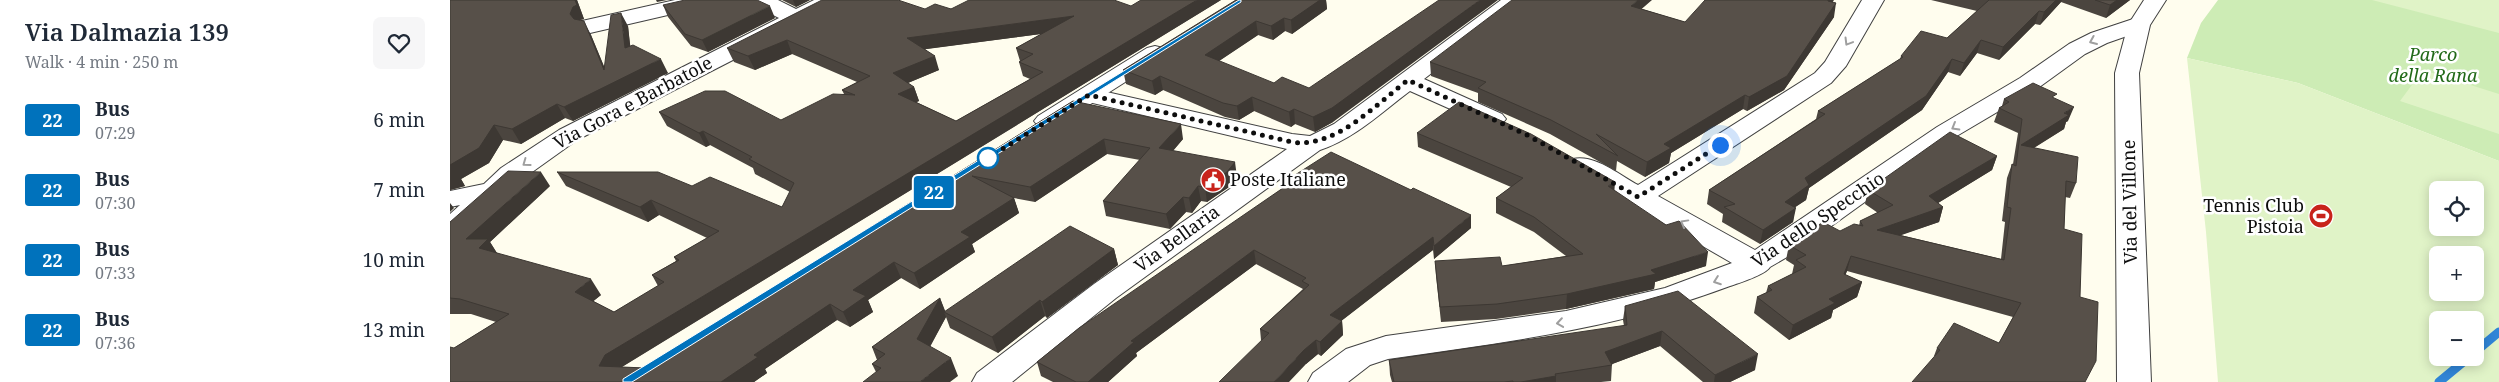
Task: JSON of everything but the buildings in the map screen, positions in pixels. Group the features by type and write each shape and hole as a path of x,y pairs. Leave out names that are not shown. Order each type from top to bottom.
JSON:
{"street":[{"path":"590,26 703,0"},
{"path":"761,0 797,18"},
{"name":"Via Gora e Barbatole","path":"450,230 524,164 568,135 831,0"},
{"name":"Via Bellaria","path":"989,382 1105,291 1311,144 1327,139 1343,129 1515,0"},
{"path":"1638,197 1824,78 1834,66 1873,0"},
{"name":"Via del Villone","path":"2134,382 2127,73 2133,41 2139,24 2155,0"},
{"name":"Via dello Specchio","path":"1325,382 1346,365 1372,352 1416,342 1566,322 1635,307 1702,286 1757,264 1946,132 2029,83 2076,49 2099,38 2139,24"},
{"path":"1022,137 1172,42"},
{"path":"1408,80 1515,129"},
{"path":"1089,95 1292,142 1311,144"},
{"path":"1565,155 1757,264"},
{"path":"450,199 492,191"}],"green space":[{"name":"Parco della Rana","path":"2218,0 2499,0 2499,161 2298,83 2187,58 2201,23"},
{"path":"2372,0 2499,0 2499,33"},
{"name":"Tennis Club Pistoia","path":"2187,58 2298,83 2499,161 2499,382 2218,382 2206,232"},
{"path":"2423,70 2499,94 2499,134 2400,101"}],"waterway":[{"path":"2484,344 2499,332"},
{"path":"2439,382 2458,366"}],"bus line":[{"name":"22","path":"628,382 1239,0"}],"place":[{"name":"Poste Italiane","path":"1213,180"},
{"name":"Tennis Club Pistoia","path":"2321,216"}],"route":[{"path":"988,158 1089,95 1300,144 1311,144 1327,139 1343,129 1408,80 1527,135 1638,197 1720,145"}]}
